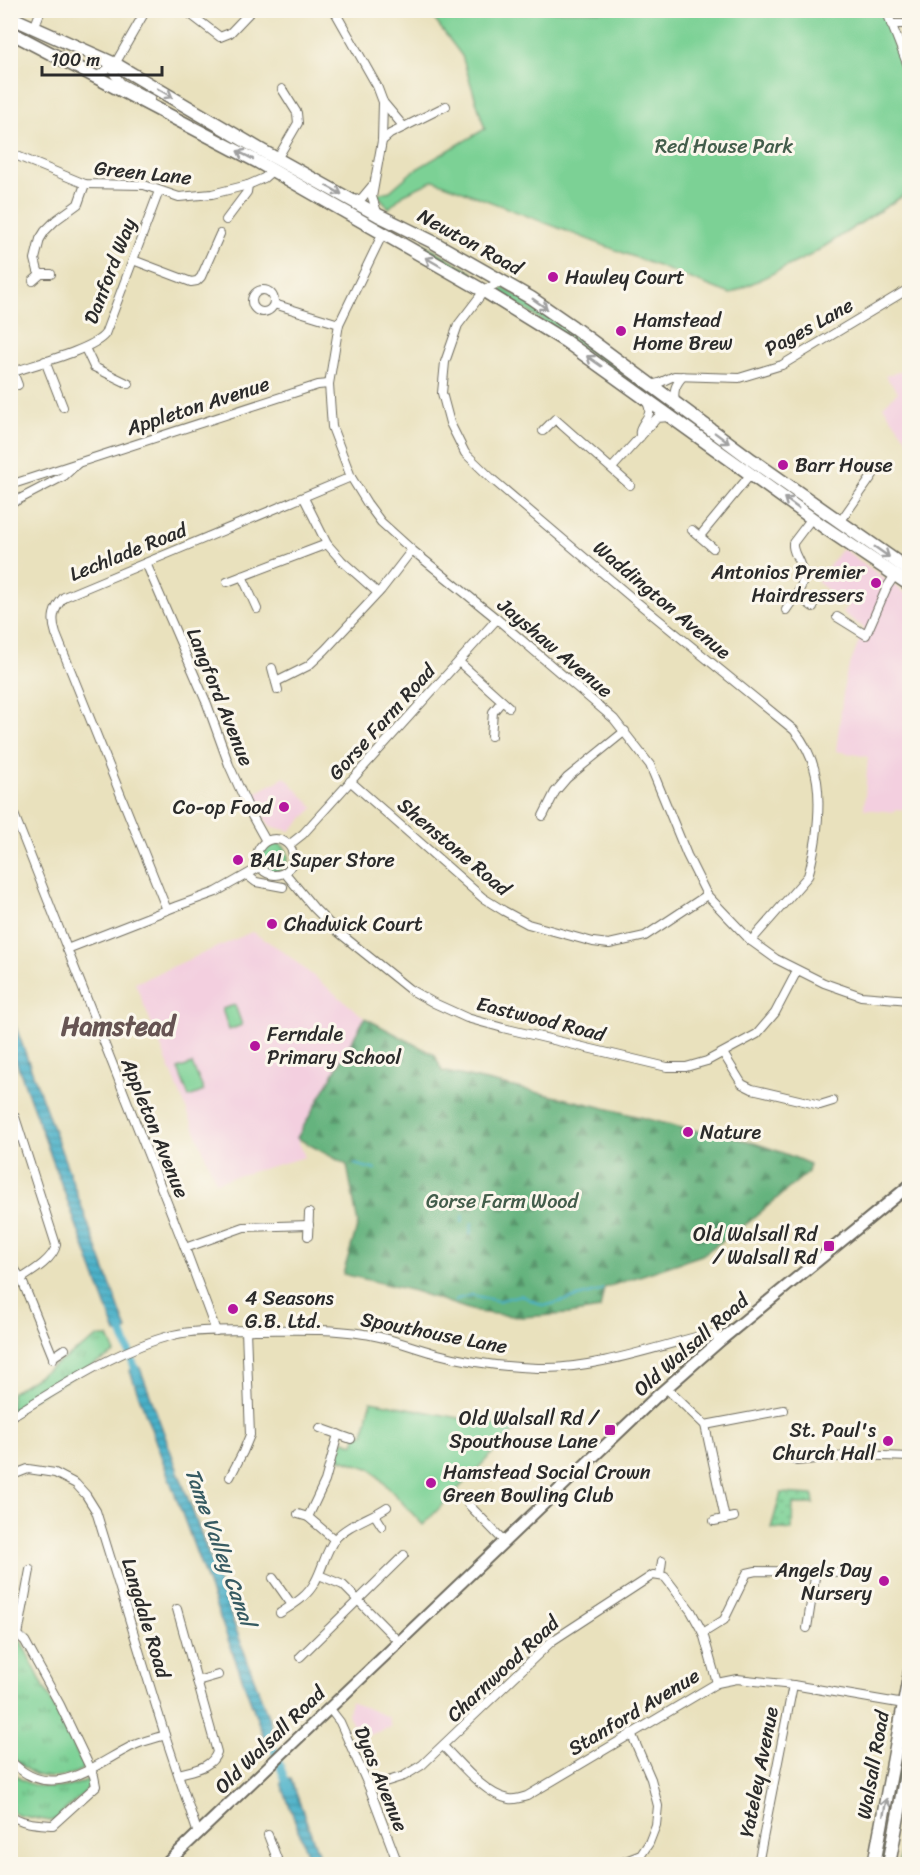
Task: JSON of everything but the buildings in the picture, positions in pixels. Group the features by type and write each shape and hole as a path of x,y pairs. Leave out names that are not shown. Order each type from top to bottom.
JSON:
{"highway":[{"name":"Newton Road","path":"10,17 115,64 383,233 565,341 909,585"},
{"name":"Newton Road","path":"10,32 195,130 353,201 507,284 564,321 752,460 909,571"},
{"name":"Walsall Road","path":"874,1864 909,1672"},
{"name":"Walsall Road","path":"889,1864 909,1753"}],"main road":[{"name":"Old Walsall Road","path":"166,1864 666,1388 909,1185"}],"street":[{"path":"34,28 41,10"},
{"path":"146,10 115,64 114,74 121,83 185,118 195,130"},
{"path":"185,10 220,37 230,33 252,10"},
{"path":"334,10 377,86 383,102 404,127"},
{"path":"886,10 909,71"},
{"path":"891,24 909,24"},
{"path":"96,77 115,64"},
{"path":"275,165 298,123 297,113 282,89"},
{"path":"378,215 372,196 382,141 383,102"},
{"path":"382,141 390,134 446,105"},
{"name":"Green Lane","path":"10,153 85,184 144,186 179,197 212,194 248,184 264,178 275,165"},
{"path":"41,274 35,259 40,239 56,220 78,204 85,184"},
{"path":"226,220 247,192 248,184"},
{"path":"353,201 362,198 373,185"},
{"name":"Danford Way","path":"12,373 85,348 101,339 105,334 159,191"},
{"name":"Jayshaw Avenue","path":"383,233 339,324 329,384 332,428 351,477 367,503 381,522 412,550 614,719 650,765 687,855 708,895 752,941 776,959 824,983 861,996 909,1000"},
{"path":"133,260 192,282 197,281 201,277 220,234"},
{"path":"466,260 483,280 484,291 497,283 507,284"},
{"path":"33,281 41,274 51,274"},
{"name":"Pages Lane","path":"651,385 674,376 739,378 782,365 909,288"},
{"name":"Waddington Avenue","path":"484,291 458,325 445,362 442,393 450,423 465,453 492,479 632,598 794,730 808,753 820,796 812,864 808,876 752,941"},
{"path":"274,304 339,324"},
{"path":"85,348 94,367 129,384"},
{"path":"45,360 63,407"},
{"path":"12,373 18,386"},
{"path":"675,403 676,384 683,376"},
{"name":"Appleton Avenue","path":"10,485 318,385 329,384"},
{"path":"640,437 640,428 650,412 650,406 642,395"},
{"path":"612,468 657,418 672,417"},
{"path":"543,431 555,419 630,485"},
{"name":"Appleton Avenue","path":"10,504 64,476 79,462"},
{"path":"840,522 875,472"},
{"path":"700,536 751,474"},
{"name":"Lechlade Road","path":"167,910 53,624 53,615 64,597 351,477"},
{"path":"304,498 327,544 342,561 378,593"},
{"path":"786,610 801,588 804,578 792,548 793,543 813,518"},
{"path":"692,530 713,548"},
{"path":"228,582 327,544"},
{"path":"272,668 277,686 309,666 378,593 412,550"},
{"name":"Langford Avenue","path":"146,563 207,704 229,765 266,841"},
{"path":"837,617 866,635 887,587 895,575"},
{"path":"242,576 257,609"},
{"path":"796,595 813,607"},
{"name":"Gorse Farm Road","path":"289,845 303,834 497,619"},
{"path":"459,662 506,704 493,712 491,736"},
{"path":"543,816 555,792 567,778 624,731"},
{"name":"Shenstone Road","path":"350,781 483,898 528,924 592,942 609,944 645,936 708,895"},
{"name":"Appleton Avenue","path":"10,804 216,1331"},
{"path":"282,840 289,845 294,857 290,868 285,873 271,875 260,867 258,850 266,841 282,840"},
{"path":"67,949 216,892 260,867"},
{"name":"Eastwood Road","path":"285,873 322,915 362,951 409,989 434,1003 467,1018 667,1067 686,1067 707,1061 757,1034 775,1013 797,971"},
{"path":"247,875 256,882 283,887"},
{"path":"723,1053 742,1084 752,1089 820,1105 833,1101"},
{"path":"10,1113 15,1117 56,1245 52,1255 10,1286"},
{"path":"308,1236 309,1214"},
{"path":"185,1248 244,1227 309,1224"},
{"path":"10,1263 21,1278 53,1359 65,1350"},
{"path":"230,1477 250,1435 246,1330"},
{"name":"Spouthouse Lane","path":"10,1417 88,1371 142,1346 174,1335 246,1330 362,1333 436,1354 494,1364 538,1368 589,1363 707,1334 714,1335 721,1340"},
{"path":"666,1388 705,1425 725,1519"},
{"path":"705,1425 784,1410"},
{"path":"320,1428 351,1439"},
{"path":"309,1517 325,1481 338,1434"},
{"path":"796,1461 856,1455 909,1457"},
{"name":"Langdale Road","path":"10,1476 28,1469 55,1473 76,1484 87,1495 96,1511 198,1834"},
{"path":"468,1504 504,1541"},
{"path":"280,1613 306,1596 319,1575 326,1554 334,1540 345,1531 387,1507"},
{"path":"298,1514 309,1517 334,1540"},
{"path":"375,1515 382,1526"},
{"path":"714,1521 734,1517"},
{"path":"300,1657 404,1555"},
{"path":"662,1561 660,1575 675,1588 692,1611 703,1633 717,1683"},
{"path":"10,1814 14,1818 36,1824 53,1825 96,1786 94,1776 60,1705 25,1641 14,1634 30,1570"},
{"path":"703,1633 724,1620 747,1573 756,1571 848,1572"},
{"path":"807,1628 816,1571"},
{"path":"319,1575 343,1585 399,1642"},
{"name":"Charnwood Road","path":"369,1788 404,1776 422,1765 552,1641 653,1575 660,1575"},
{"path":"273,1578 292,1605"},
{"path":"176,1614 217,1752 209,1764 179,1774"},
{"path":"197,1681 218,1675"},
{"name":"Stanford Avenue","path":"443,1746 491,1792 515,1800 527,1796 717,1683 737,1679 793,1685 904,1704"},
{"name":"Yateley Avenue","path":"758,1864 793,1685"},
{"name":"Dyas Avenue","path":"330,1709 340,1722 369,1788 398,1864"},
{"path":"618,1864 641,1855 656,1825 658,1806 651,1779 631,1733"},
{"path":"10,1760 29,1776 46,1780 73,1778 133,1746 165,1735"},
{"path":"268,1835 279,1864"}],"shaded area":[{"path":"910,369 909,442 883,406 898,392 885,376"},
{"path":"842,548 909,596 909,810 895,809 895,812 864,809 868,757 836,751 845,678 864,628 843,613 848,605 817,582"},
{"path":"285,777 314,808 290,831 270,826 250,796"},
{"name":"Ferndale Primary School","path":"252,932 280,949 365,1018 297,1138 305,1157 216,1182 135,983"},
{"path":"350,1701 388,1717 391,1727 358,1739 348,1714"}],"green space":[{"name":"Red House Park","path":"428,11 882,11 909,86 909,192 811,255 730,294 434,180 404,194 389,208 377,194 390,191 413,171 485,129 462,56"},
{"path":"419,241 473,273 470,278 416,246"},
{"path":"503,288 530,303 851,535 849,537 500,292"},
{"path":"274,843 284,847 288,857 284,867 274,871 264,867 260,857 264,847"},
{"path":"235,1005 242,1025 229,1030 222,1009"},
{"name":"Gorse Farm Wood","path":"365,1018 435,1055 442,1071 593,1105 690,1130 736,1138 810,1164 808,1172 749,1222 702,1255 604,1288 600,1309 522,1317 477,1312 414,1291 343,1274 358,1224 347,1165 297,1138"},
{"path":"192,1064 204,1091 189,1097 178,1069"},
{"path":"98,1337 108,1337 115,1353 11,1411 11,1393"},
{"path":"371,1401 516,1429 423,1525 371,1469 338,1458 343,1440 354,1444 357,1434 364,1434"},
{"path":"781,1493 813,1495 814,1504 793,1504 792,1530 771,1528"},
{"path":"10,1637 21,1641 83,1769 65,1776 44,1777 29,1771 11,1755"},
{"path":"909,1696 909,1731 885,1864 880,1864"},
{"path":"10,1770 27,1783 48,1788 69,1786 89,1779 93,1785 50,1821 17,1815 12,1811"},
{"path":"909,1810 909,1864 899,1864"}],"water":[{"path":"11,1014 127,1330 123,1335 116,1333 11,1047"},
{"path":"134,1365 140,1368 274,1733 271,1742 264,1738 130,1371"},
{"path":"285,1779 291,1779 322,1864 311,1864 281,1783"}],"waterway":[{"path":"354,1164 376,1170"},
{"path":"462,1222 463,1215"},
{"path":"470,1234 472,1223"},
{"path":"455,1302 457,1299 472,1295 498,1301 520,1295 544,1306 603,1289"},
{"path":"120,1327 137,1374"},
{"path":"268,1733 288,1788"}],"place":[{"name":"Hawley Court","path":"553,277"},
{"name":"Hamstead Home Brew","path":"621,331"},
{"name":"Barr House","path":"783,465"},
{"name":"Antonios Premier Hairdressers","path":"876,583"},
{"name":"Co-op Food","path":"284,807"},
{"name":"BAL Super Store","path":"238,860"},
{"name":"Chadwick Court","path":"272,924"},
{"name":"Ferndale Primary School","path":"255,1046"},
{"name":"Nature","path":"688,1132"},
{"name":"Old Walsall Rd / Walsall Rd","path":"829,1246"},
{"name":"4 Seasons G.B. Ltd.","path":"233,1309"},
{"name":"Old Walsall Rd / Spouthouse Lane","path":"610,1430"},
{"name":"St. Paul's Church Hall","path":"888,1441"},
{"name":"Hamstead Social Crown Green Bowling Club","path":"431,1483"},
{"name":"Angels Day Nursery","path":"884,1581"}],"district":[{"name":"Hamstead","path":"118,1026"}],"water label":[{"name":"Tame Valley Canal","path":"220,1547"}]}
